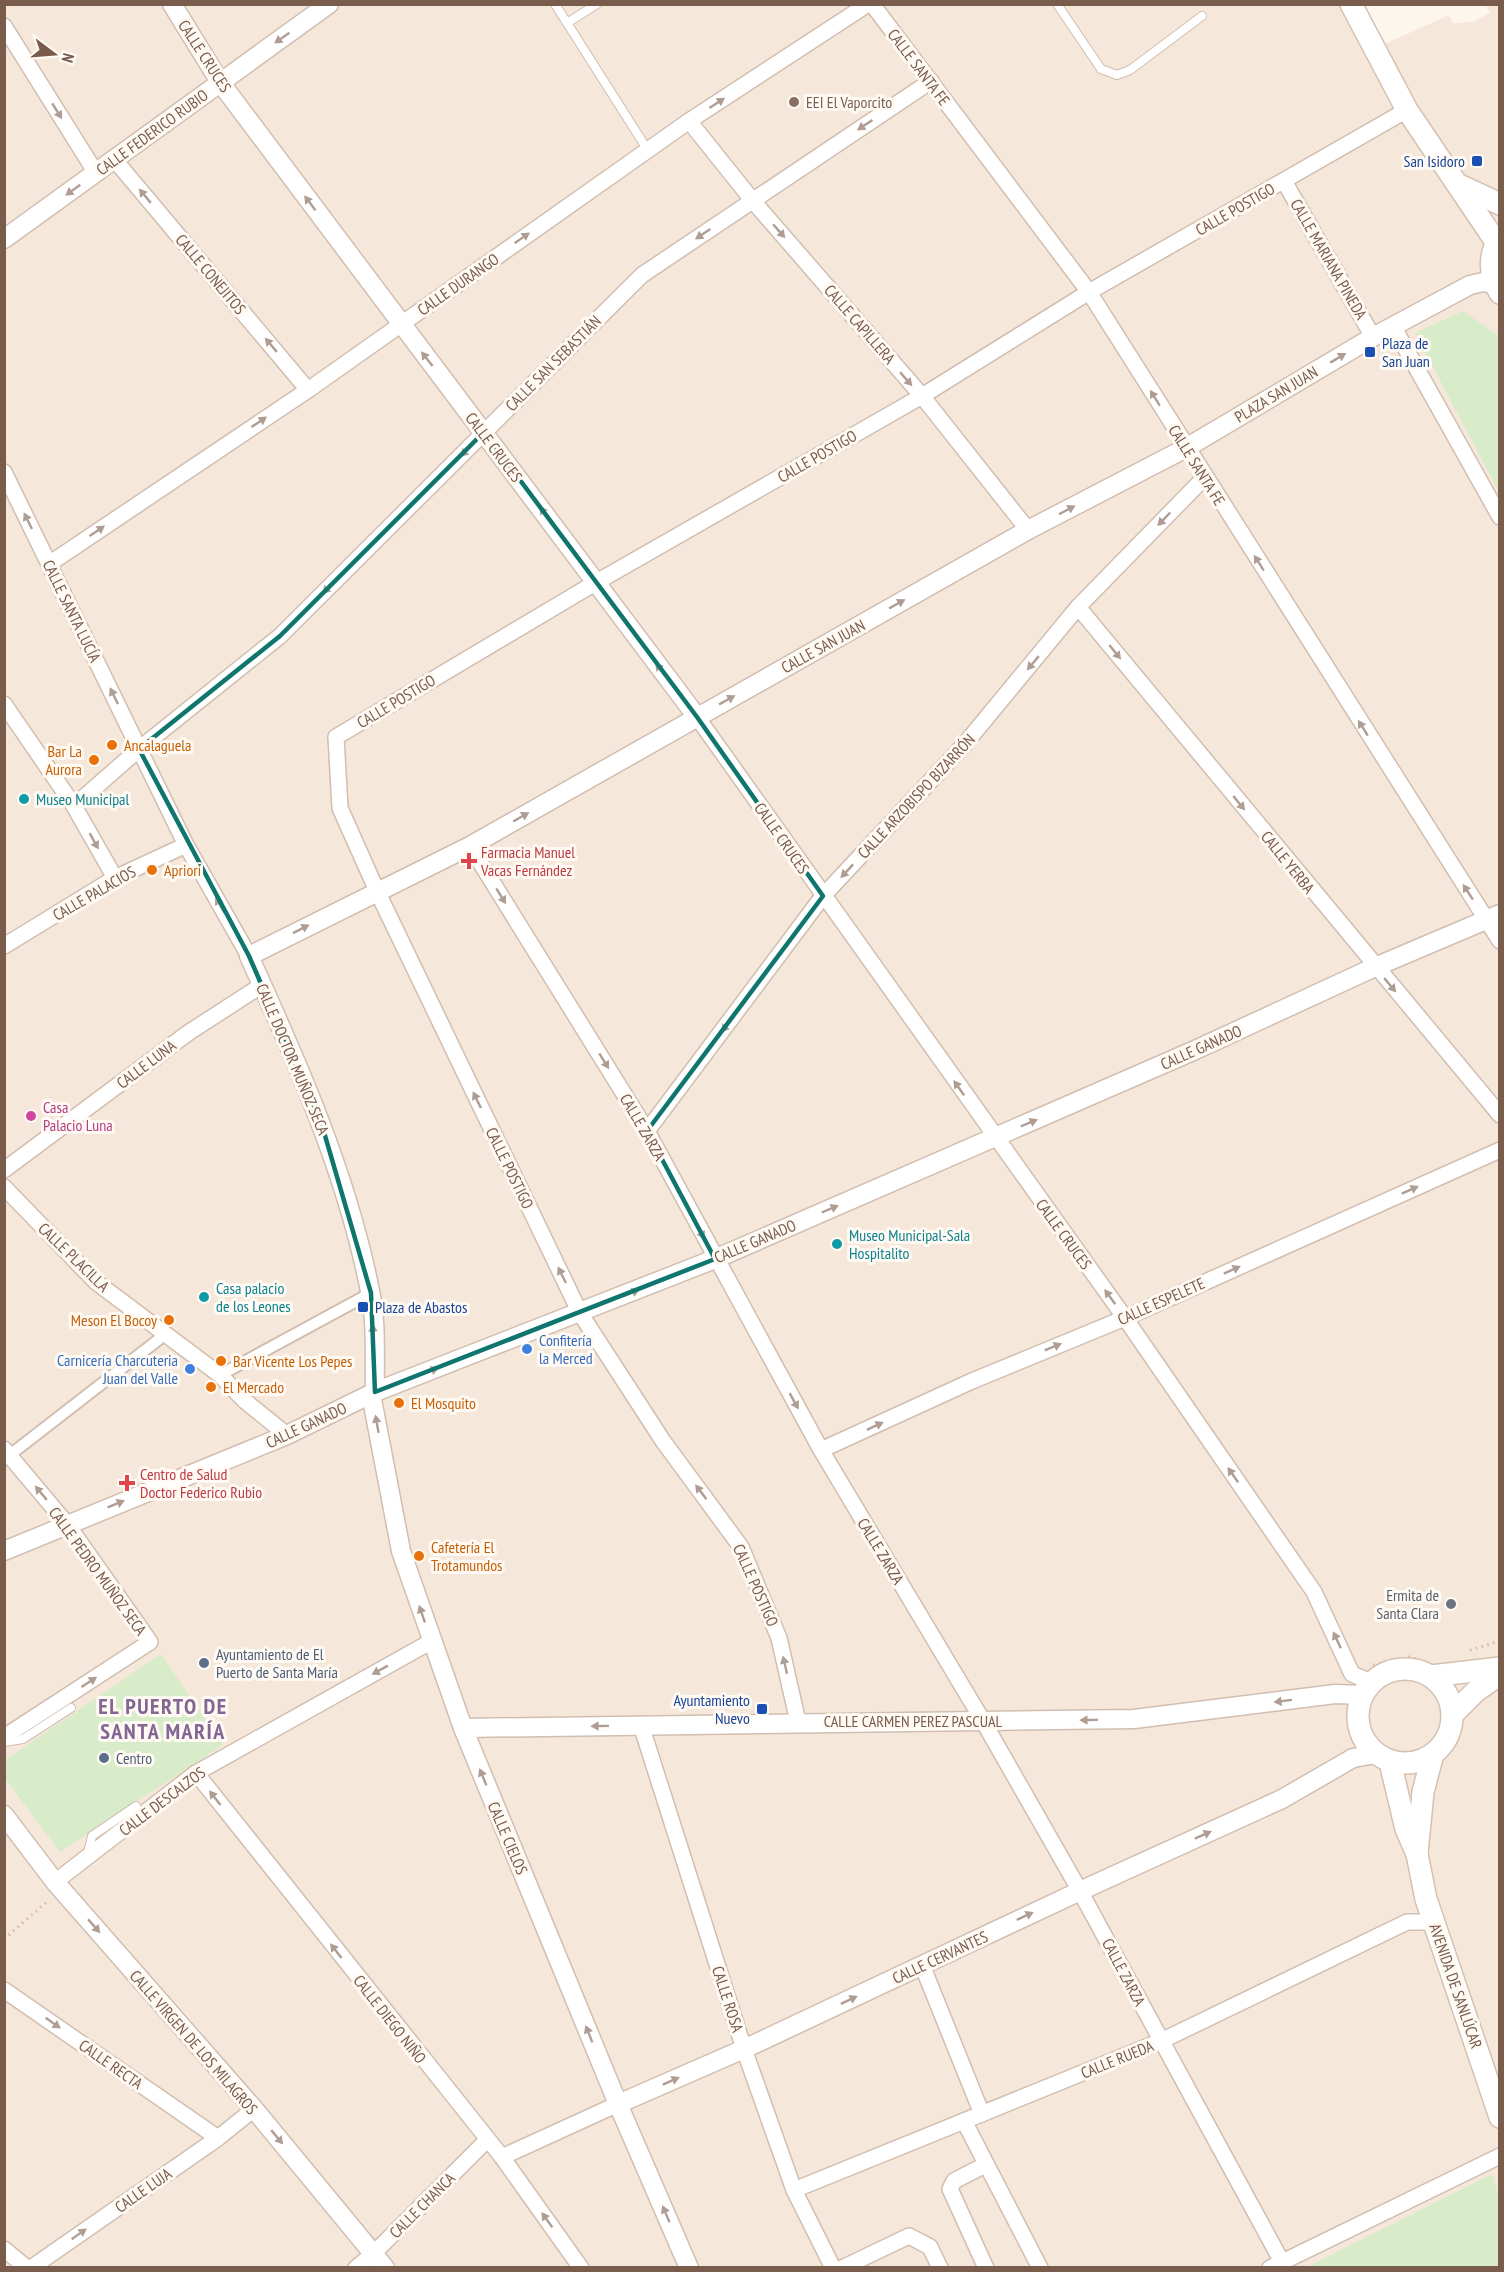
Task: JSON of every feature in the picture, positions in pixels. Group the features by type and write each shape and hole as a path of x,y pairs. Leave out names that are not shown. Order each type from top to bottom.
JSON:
{"main road":[{"path":"1351,4 1407,110 1498,240 1491,261 1497,288"},
{"path":"1457,184 1500,204"},
{"path":"1429,1669 1449,1700 1452,1715 1446,1740 1433,1754 1420,1761 1405,1764 1383,1758 1364,1742 1358,1728 1357,1711 1368,1681 1401,1669 1500,1668"},
{"path":"1452,1715 1475,1692 1500,1674"},
{"path":"1417,1854 1423,1792 1433,1754"},
{"path":"1383,1758 1406,1829 1417,1854"},
{"name":"AVENIDA DE SANLÚCAR","path":"1417,1854 1426,1899 1500,2117"}],"street":[{"name":"CALLE CRUCES","path":"172,4 220,82 400,325 484,432 697,717 994,1138 1125,1318 1314,1592 1352,1674 1368,1681"},
{"name":"CALLE FEDERICO RUBIO","path":"4,239 329,4"},
{"name":"CALLE SANTA FE","path":"870,4 931,81 1089,292 1183,450 1205,477 1493,917 1500,941"},
{"name":"CALLE DURANGO","path":"49,564 308,390 689,121 870,4"},
{"path":"4,26 96,173"},
{"name":"CALLE SAN SEBASTIÁN","path":"74,806 140,749 280,636 642,275 931,81"},
{"name":"CALLE POSTIGO","path":"798,1722 779,1638 741,1547 663,1441 580,1313 377,891 340,808 336,737 595,583 922,396 1089,292 1407,110"},
{"name":"CALLE CAPILLERA","path":"689,121 753,201 922,396 1028,530"},
{"name":"CALLE CONEJITOS","path":"114,159 308,390"},
{"name":"CALLE MARIANA PINEDA","path":"1284,181 1373,337"},
{"name":"PLAZA SAN JUAN","path":"1183,450 1373,337 1470,285 1483,282 1497,288"},
{"path":"1393,326 1500,517"},
{"name":"CALLE SAN JUAN","path":"470,846 1028,530 1183,450"},
{"name":"CALLE SANTA LUCÍA","path":"4,472 140,749"},
{"name":"CALLE ARZOBISPO BIZARRÓN","path":"647,1131 823,896 964,746 1078,607 1205,477"},
{"name":"CALLE YERBA","path":"1078,607 1500,1115"},
{"path":"4,704 74,806 114,878"},
{"name":"CALLE DOCTOR MUÑOZ SECA","path":"140,749 186,845 249,956 321,1122 349,1206 371,1293 373,1393"},
{"name":"CALLE PALACIOS","path":"4,946 114,878 186,845"},
{"path":"249,956 470,846"},
{"name":"CALLE ZARZA","path":"470,846 647,1131 715,1259 822,1450 983,1721 1080,1891 1161,2041 1276,2265"},
{"name":"CALLE GANADO","path":"4,1551 287,1435 373,1393 715,1259 1193,1051 1375,967 1493,917"},
{"name":"CALLE LUNA","path":"4,1170 188,1033 262,985"},
{"name":"CALLE ESPELETE","path":"822,1450 972,1381 1125,1318 1500,1150"},
{"name":"CALLE PLACILLA","path":"4,1187 96,1282 220,1375 245,1401 287,1435"},
{"path":"220,1375 371,1293"},
{"path":"6,1454 167,1334"},
{"name":"CALLE CIELOS","path":"373,1393 401,1551 463,1728 618,2104 689,2268"},
{"name":"CALLE PEDRO MUÑOZ SECA","path":"4,1737 150,1642 68,1524 6,1454"},
{"name":"CALLE DESCALZOS","path":"56,1882 196,1773 432,1641"},
{"name":"CALLE CARMEN PEREZ PASCUAL","path":"463,1728 1134,1719 1335,1694 1368,1681"},
{"name":"CALLE ROSA","path":"641,1725 744,2049 794,2190 832,2268"},
{"name":"CALLE CERVANTES","path":"502,2157 744,2049 1282,1799 1353,1758 1383,1758"},
{"name":"CALLE DIEGO NIÑO","path":"196,1773 486,2141 502,2157 581,2268"},
{"name":"CALLE VIRGEN DE LOS MILAGROS","path":"4,1815 56,1882 254,2109 380,2260"},
{"name":"CALLE RUEDA","path":"794,2190 1161,2041 1407,1922 1434,1922"},
{"path":"922,1965 982,2114"},
{"name":"CALLE RECTA","path":"4,1990 218,2138"},
{"name":"CALLE LUJA","path":"29,2268 218,2138 254,2109"},
{"path":"964,2121 1040,2268"},
{"name":"CALLE CHANCA","path":"356,2268 380,2260 486,2141"},
{"path":"1276,2265 1500,2156"},
{"path":"985,2165 954,2181 950,2189 986,2268"},
{"path":"842,2268 909,2236 930,2247 939,2268"},
{"path":"4,2249 29,2268"}],"lane":[{"path":"555,4 647,150"},
{"path":"567,23 597,4"},
{"path":"1057,4 1101,69 1117,75 1130,70 1202,16"},
{"path":"4,1742 23,1739 71,1708"},
{"path":"87,1858 92,1836 136,1806"}],"path":[{"path":"1469,1650 1500,1641"},
{"path":"1368,1681 1409,1658 1429,1669"},
{"path":"4,1939 54,1895 56,1882"}],"highlighted area":[{"path":"484,432 697,717 823,896 647,1131 715,1259 375,1392 371,1293 321,1122 249,956 139,749 280,636"}],"shaded area":[{"path":"1358,4 1378,47 1449,15 1453,23 1473,22 1490,13 1486,5 1499,5 1499,2267 5,2268 5,5"}],"green space":[{"path":"1463,311 1499,336 1499,492 1415,333"},
{"path":"161,1654 223,1745 60,1852 5,1778 5,1760"},
{"path":"1492,2174 1499,2198 1499,2267 1312,2267 1311,2265"}],"place":[{"name":"EEI El Vaporcito","path":"794,102"},
{"name":"San Isidoro","path":"1477,161"},
{"name":"Plaza de San Juan","path":"1370,352"},
{"name":"Ancalaguela","path":"112,745"},
{"name":"Bar La Aurora","path":"94,760"},
{"name":"Museo Municipal","path":"24,799"},
{"name":"Farmacia Manuel Vacas Fernández","path":"469,861"},
{"name":"Apriori","path":"152,870"},
{"name":"Casa Palacio Luna","path":"31,1116"},
{"name":"Museo Municipal-Sala Hospitalito","path":"837,1244"},
{"name":"Casa palacio de los Leones","path":"204,1297"},
{"name":"Plaza de Abastos","path":"363,1307"},
{"name":"Meson El Bocoy","path":"169,1320"},
{"name":"Confitería la Merced","path":"527,1349"},
{"name":"Bar Vicente Los Pepes","path":"221,1361"},
{"name":"Carnicería Charcuteria Juan del Valle","path":"190,1369"},
{"name":"El Mercado","path":"211,1387"},
{"name":"El Mosquito","path":"399,1403"},
{"name":"Centro de Salud Doctor Federico Rubio","path":"127,1483"},
{"name":"Cafetería El Trotamundos","path":"419,1556"},
{"name":"Ermita de Santa Clara","path":"1451,1604"},
{"name":"Ayuntamiento de El Puerto de Santa María","path":"204,1663"},
{"name":"Ayuntamiento Nuevo","path":"762,1709"},
{"name":"Centro","path":"104,1758"}],"district":[{"name":"EL PUERTO DE SANTA MARÍA","path":"163,1718"}]}
